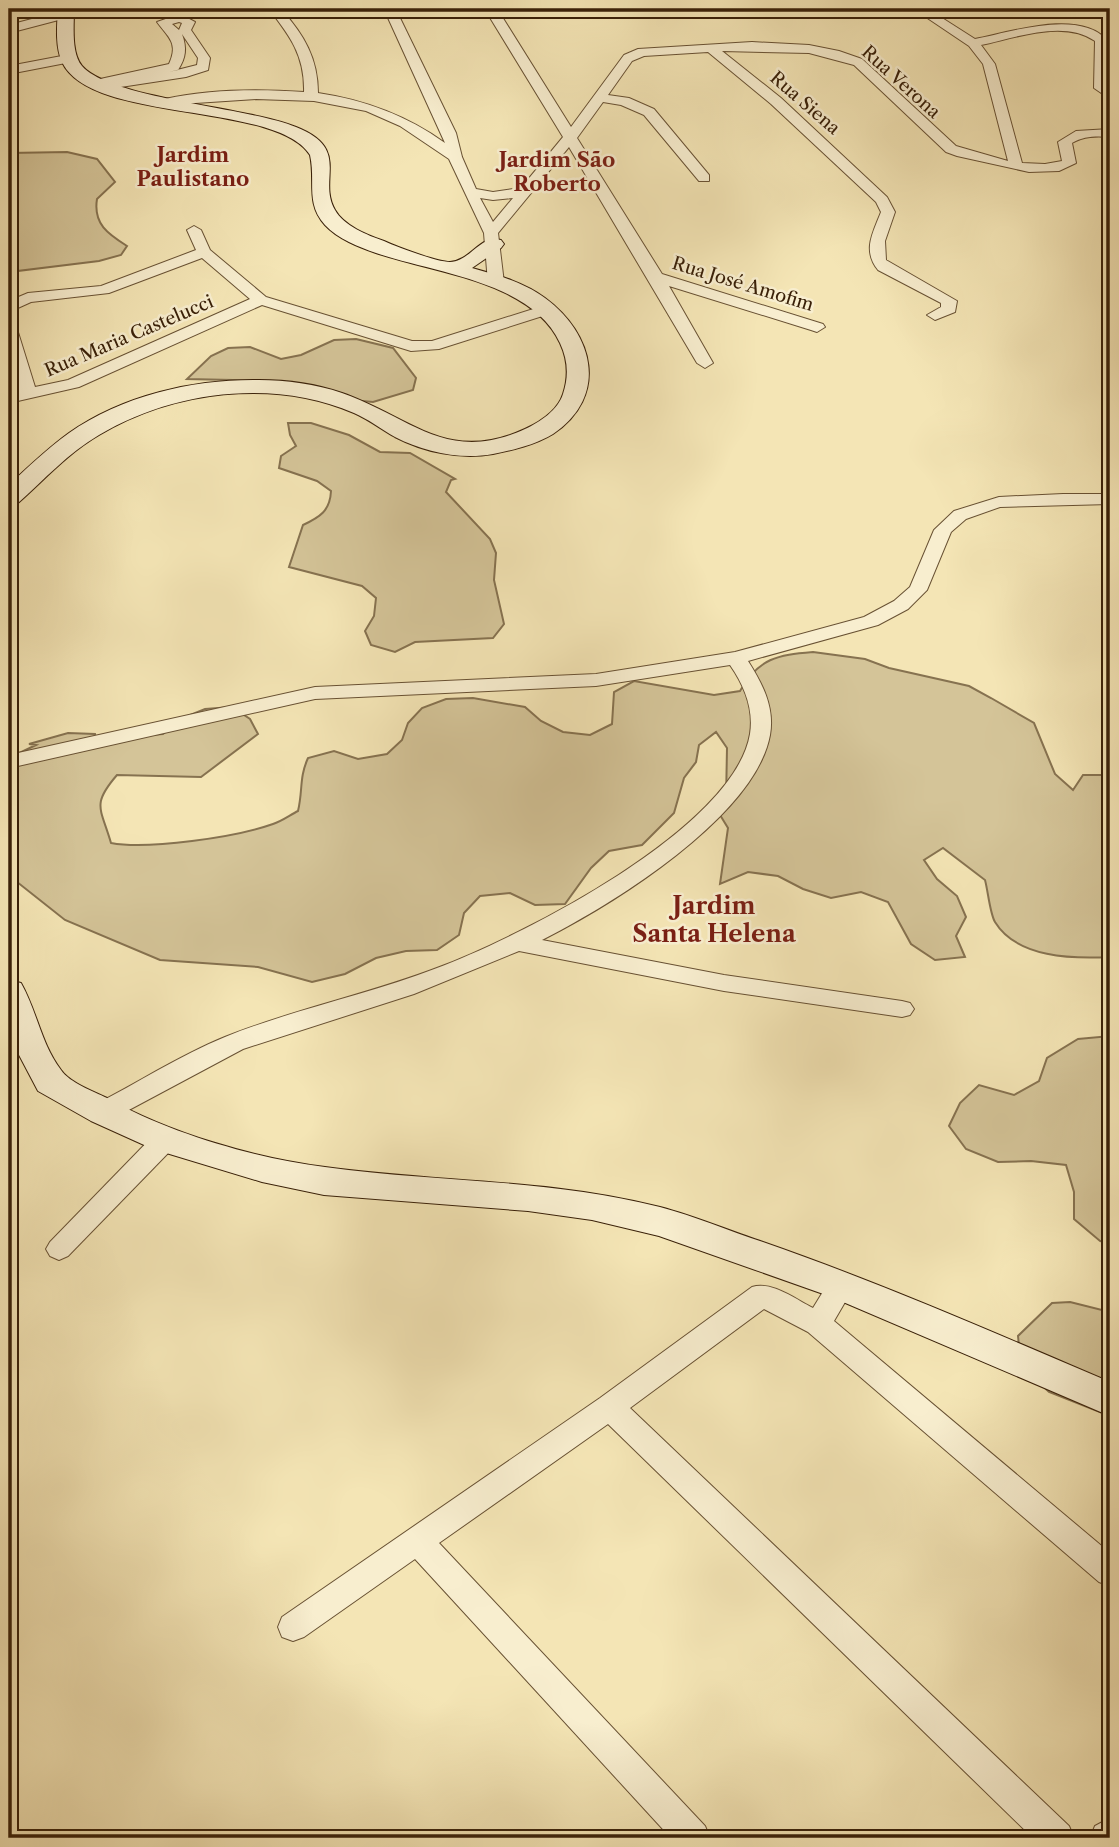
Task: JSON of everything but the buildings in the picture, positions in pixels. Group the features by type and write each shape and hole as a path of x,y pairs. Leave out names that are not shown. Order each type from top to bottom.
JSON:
{"street":[{"path":"275,9 296,33 309,58 311,95"},
{"path":"496,283 493,239 455,157 449,133 392,11 618,9"},
{"path":"920,9 973,43 989,64 1016,165"},
{"path":"9,29 66,11 66,59 74,69 98,85 135,96 284,129 303,138 319,151 323,162 321,200 326,214 337,225 357,237 392,251 451,268 527,296 546,310 572,344 581,383 569,409 547,428 519,441 490,447 437,445 411,436 363,408 317,393 270,388 194,392 135,409 91,429 60,452 9,498"},
{"path":"493,12 569,139 658,278 705,363"},
{"path":"973,43 1049,30 1084,29 1096,34 1101,40 1101,88 1110,95"},
{"name":"Rua Verona","path":"601,98 628,58 633,55 800,47 842,54 858,62 951,149 1038,169 1063,167 1069,163 1065,142 1082,133 1110,133"},
{"name":"Rua Siena","path":"713,50 776,101 882,200 888,212 874,253 876,261 949,301 949,309 934,315"},
{"path":"9,70 66,59"},
{"path":"98,85 180,70"},
{"path":"170,102 222,97 311,95 373,109 397,119 455,157"},
{"path":"451,268 472,261 493,239 524,192 601,98 624,101 649,112 704,178"},
{"path":"397,119 423,116 436,108"},
{"path":"428,137 449,133"},
{"path":"470,192 493,196 524,192"},
{"path":"194,230 204,252 261,300 422,347 546,310"},
{"path":"9,307 28,298 104,290 204,252"},
{"name":"Rua José Amofim","path":"658,278 817,327"},
{"name":"Rua Maria Castelucci","path":"9,398 73,384 261,300"},
{"path":"9,328 29,395"},
{"path":"9,761 315,693 596,680 736,658 871,621 901,605 918,590 943,530 960,515 999,502 1110,499"},
{"path":"103,1112 234,1044 409,987 521,944 582,909 654,862 709,815 742,779 757,751 762,717 755,690 736,658"},
{"path":"521,944 724,983 902,1009"},
{"path":"9,991 26,1038 50,1082 103,1112 165,1140 262,1168 324,1181 528,1197 592,1206 662,1222 842,1285 1110,1399"},
{"path":"59,1249 165,1140"},
{"path":"292,1627 610,1407 762,1295 774,1260"},
{"path":"818,1324 842,1285"},
{"path":"762,1295 818,1324 1110,1572"},
{"path":"610,1407 1057,1838"},
{"path":"417,1540 693,1838"}],"shaded area":[{"path":"67,152 97,159 115,182 97,199 97,215 103,227 127,246 121,255 99,261 9,272 9,153"},
{"path":"356,339 393,348 416,378 413,390 373,402 351,400 275,381 187,379 211,356 228,348 250,347 281,359 301,355 334,340"},
{"path":"288,423 311,423 349,435 380,452 410,453 455,479 451,480 446,492 490,539 496,553 494,580 504,624 493,638 415,642 395,652 371,645 365,631 374,616 376,598 362,586 289,567 303,525 323,512 329,504 331,491 317,481 279,468 281,456 296,446"},
{"path":"813,652 865,659 889,668 969,686 1034,723 1055,774 1073,790 1083,775 1110,775 1110,957 1047,954 1017,943 995,922 985,880 943,848 924,860 937,879 957,896 966,917 956,936 965,957 935,960 911,944 888,902 861,892 831,898 803,889 778,876 748,872 720,884 728,828 720,815 726,800 727,748 716,732 699,745 696,762 684,778 674,813 642,845 609,851 591,868 565,904 535,905 510,893 480,896 464,913 459,935 437,950 406,951 376,958 345,974 312,982 258,967 160,960 65,920 12,878 9,868 9,758 36,745 29,744 68,733 95,734 96,739 163,734 180,719 205,709 232,707 250,719 258,734 201,777 117,775 104,793 100,807 111,843 147,845 192,841 257,829 283,820 298,811 303,772 308,758 334,751 358,759 387,754 402,740 408,723 422,708 446,699 473,698 525,707 541,721 563,732 590,735 612,724 614,692 634,681 714,695 740,691 754,671 770,660"},
{"path":"1110,1036 1110,1245 1100,1241 1074,1219 1074,1192 1066,1165 1031,1161 998,1162 966,1149 949,1126 960,1103 979,1085 1014,1095 1039,1081 1047,1058 1078,1039"},
{"path":"1070,1302 1110,1312 1110,1416 1049,1392 1021,1366 1018,1336 1052,1303"}],"district":[{"name":"Jardim Paulistano","path":"193,166"},
{"name":"Jardim São Roberto","path":"557,171"},
{"name":"Jardim Santa Helena","path":"714,919"}]}
